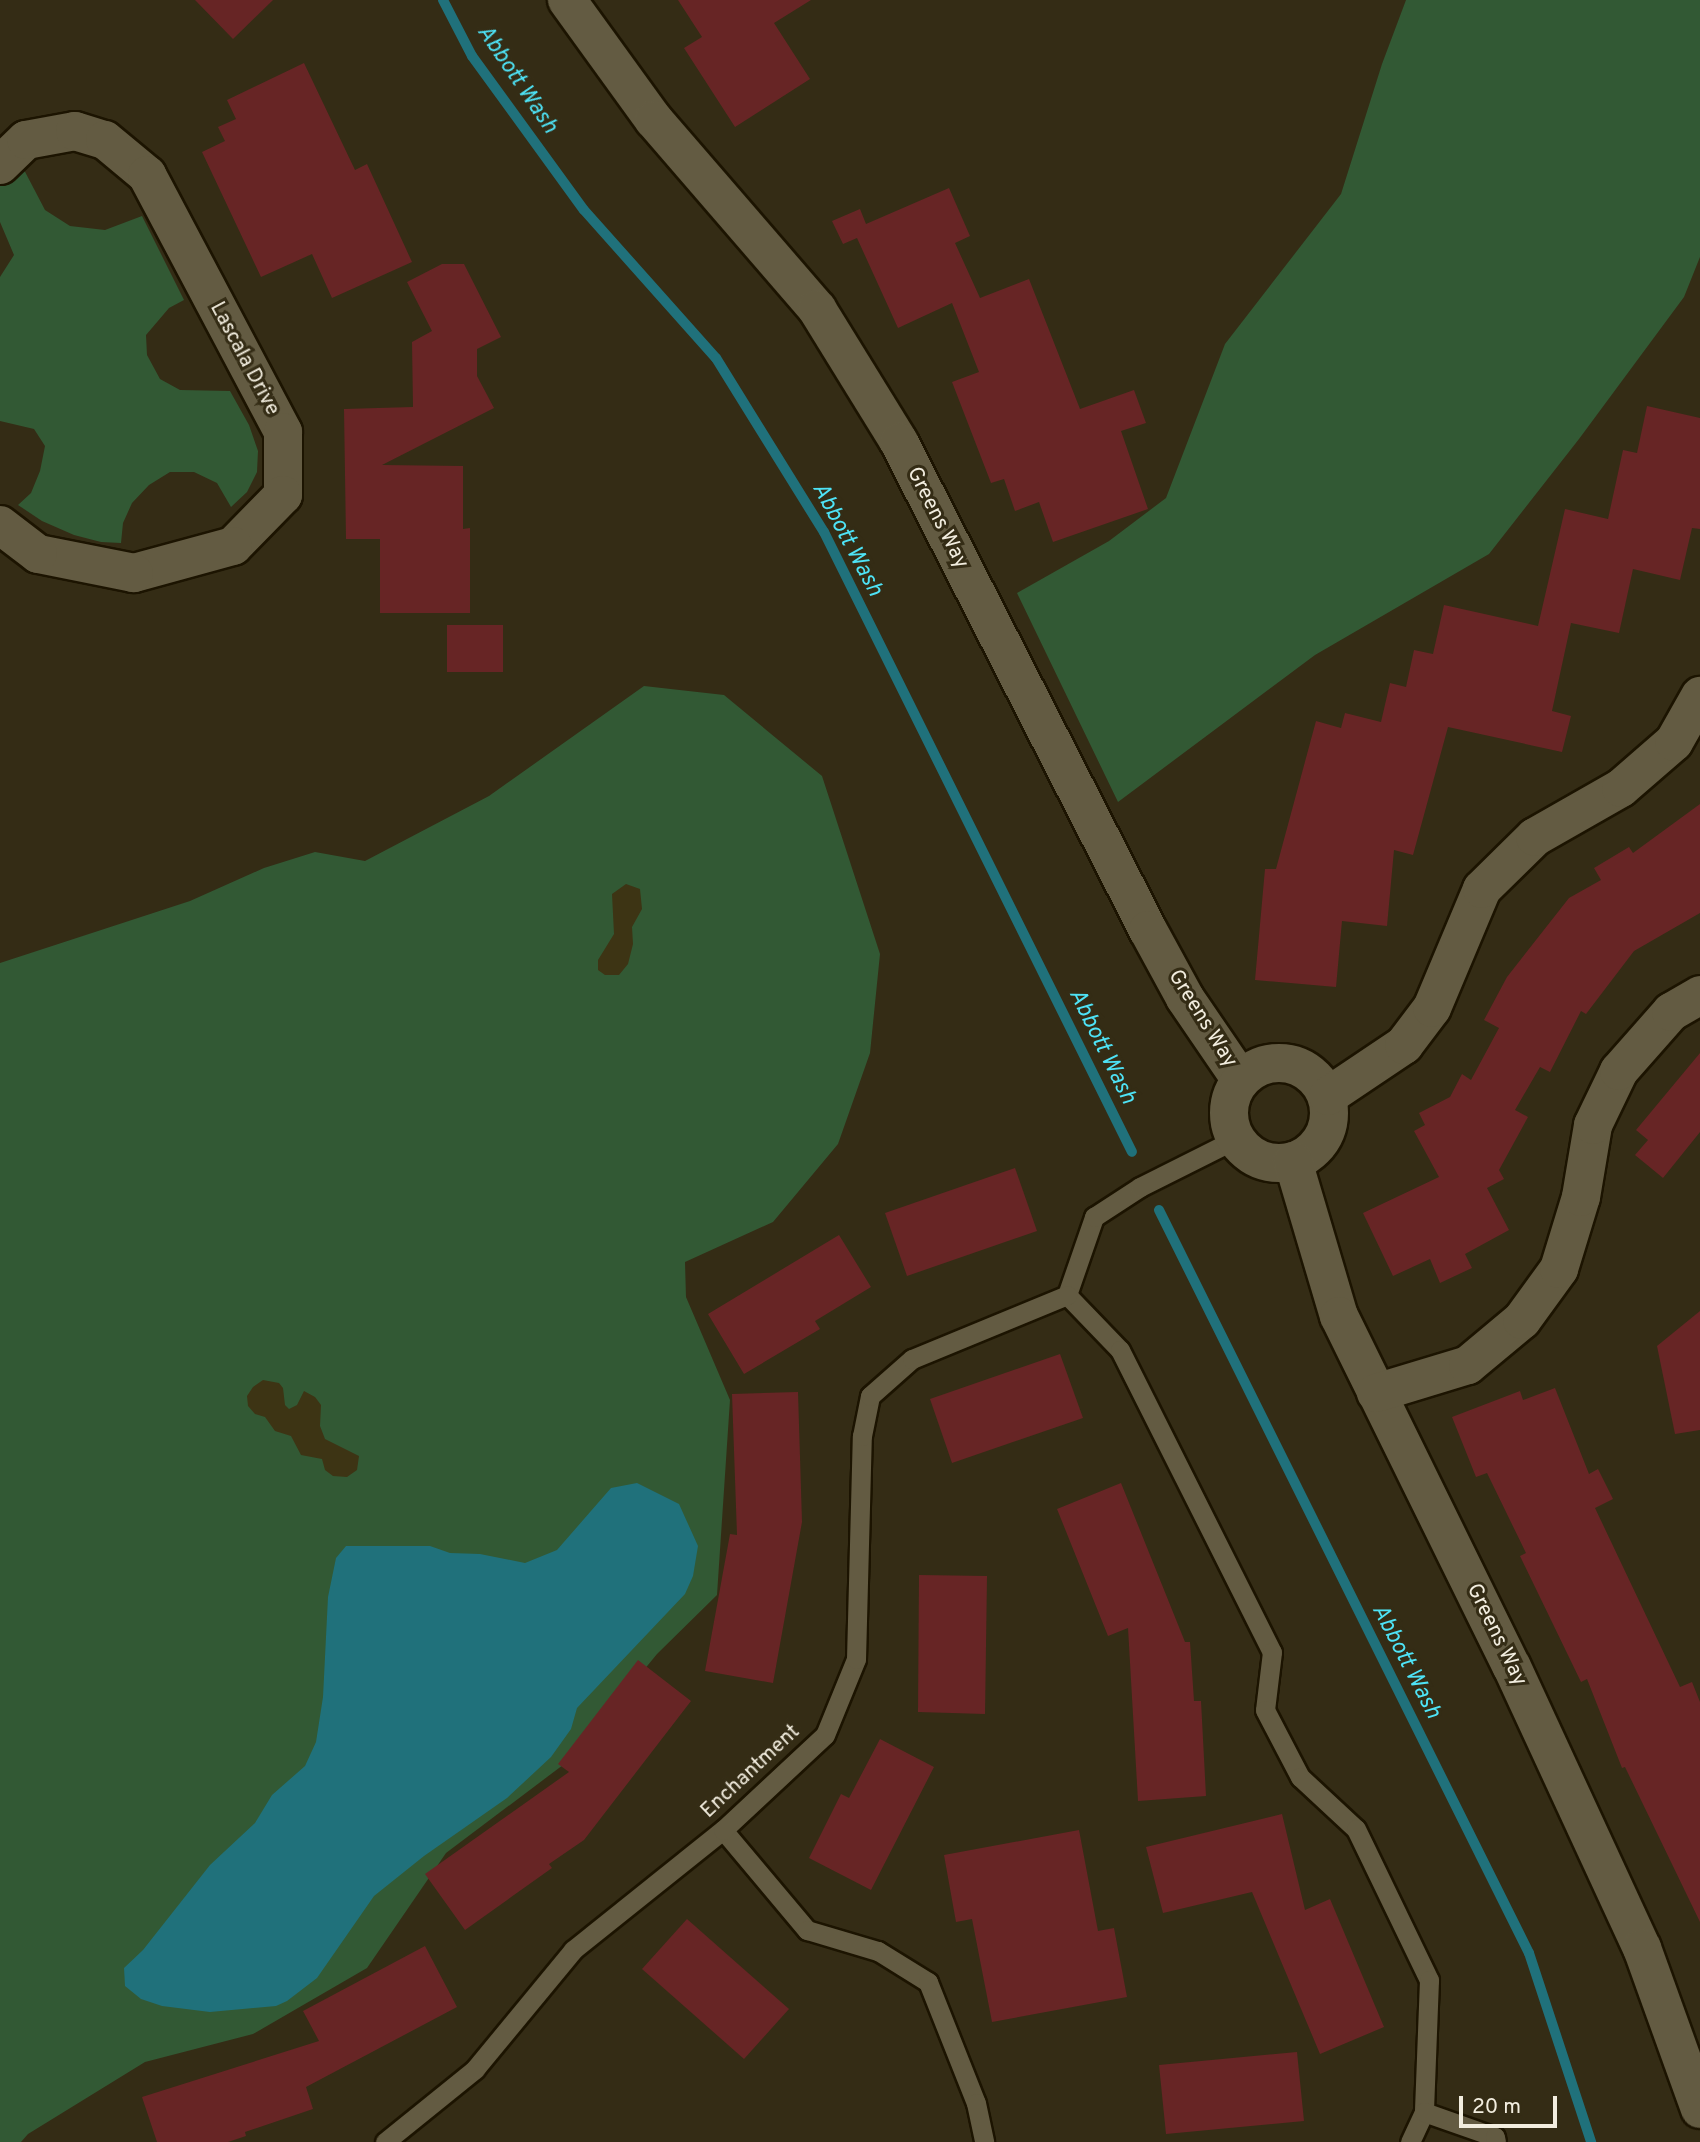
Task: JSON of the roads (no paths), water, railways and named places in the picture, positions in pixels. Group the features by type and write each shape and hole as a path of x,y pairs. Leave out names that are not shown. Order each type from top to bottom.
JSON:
{"street":[{"name":"Greens Way","path":"567,0 654,120 817,309 899,442 1185,998 1241,1080"},
{"name":"Lascala Drive","path":"0,165 26,140 75,131 105,140 147,175 283,432 283,495 233,546 134,573 38,554 0,525"},
{"path":"1328,1097 1404,1045 1418,1027 1432,1008 1482,889 1535,837 1621,788 1674,742 1700,696"},
{"path":"1376,1393 1468,1365 1522,1320 1559,1269 1581,1197 1593,1125 1619,1071 1671,1012 1700,995"},
{"path":"1266,1064 1296,1065 1310,1072 1328,1097 1329,1121 1320,1143 1308,1154 1293,1161 1277,1163 1261,1160 1247,1152 1236,1139 1230,1125 1229,1109 1241,1080 1266,1064"},
{"name":"Greens Way","path":"1293,1161 1339,1316 1512,1667 1643,1948 1700,2109"}],"lane":[{"path":"1236,1139 1139,1187 1094,1217 1067,1296 1120,1350 1272,1652 1265,1710 1300,1777 1356,1829 1429,1980 1424,2112 1410,2142"},
{"name":"Enchantment","path":"385,2142 475,2069 573,1950 723,1830 825,1735 856,1660 862,1436 870,1396 912,1359 1067,1296"},
{"path":"723,1830 807,1930 877,1951 928,1982 976,2103 984,2142"},
{"path":"1424,2112 1495,2137 1496,2142"}],"water":[{"path":"637,1483 679,1504 698,1546 693,1576 685,1594 577,1708 571,1729 551,1757 507,1798 424,1856 374,1896 317,1978 287,2001 276,2006 210,2012 162,2006 141,1999 125,1986 124,1968 143,1950 210,1865 255,1823 272,1795 305,1766 316,1742 323,1697 328,1597 336,1558 346,1546 430,1546 450,1553 480,1554 525,1563 557,1550 611,1488"}],"waterway":[{"name":"Abbott Wash","path":"443,0 472,56 584,210 716,358 824,532 1132,1152"},
{"name":"Abbott Wash","path":"1159,1210 1529,1953 1591,2142"}]}
